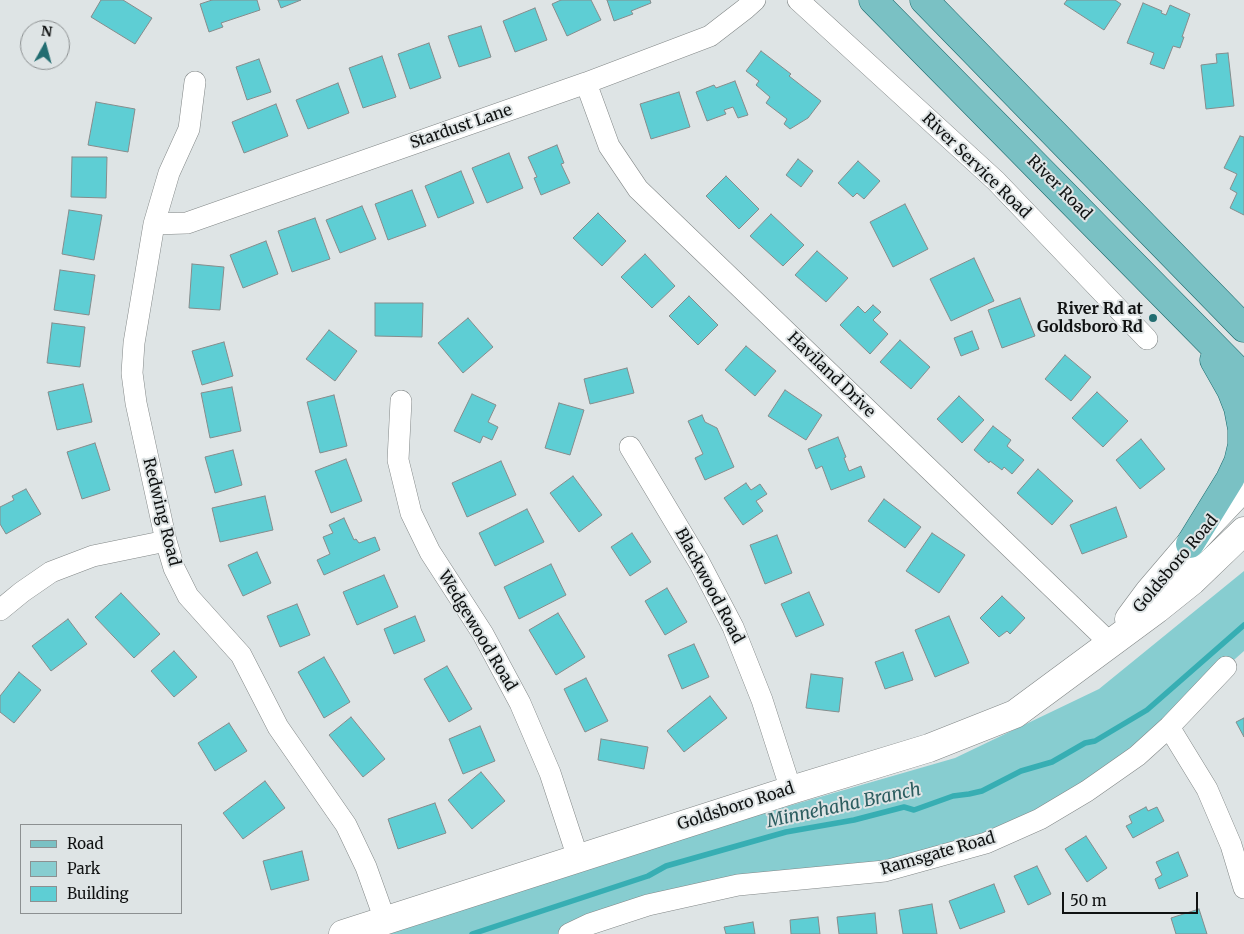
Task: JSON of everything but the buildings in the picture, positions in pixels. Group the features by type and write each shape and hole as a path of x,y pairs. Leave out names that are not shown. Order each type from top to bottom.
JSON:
{"main road":[{"name":"River Road","path":"873,0 1244,377"},
{"path":"924,0 1244,328"},
{"path":"1165,246 1232,305 1244,312"},
{"path":"1190,544 1230,479 1238,462 1242,445 1242,429 1238,408 1231,390 1196,328"},
{"name":"Goldsboro Road","path":"1110,644 1149,592 1190,544 1244,487"},
{"name":"Goldsboro Road","path":"343,934 791,790 929,748 1015,714 1157,610 1192,581 1244,531"}],"street":[{"name":"Stardust Lane","path":"154,224 187,223 586,83 710,36 755,0"},
{"name":"River Service Road","path":"798,0 996,181 1147,339"},
{"name":"Redwing Road","path":"195,82 189,130 169,173 154,224 134,343 132,373 136,403 166,541 174,568 188,596 241,655 278,726 346,824 366,867 385,920"},
{"name":"Haviland Drive","path":"586,83 609,146 638,189 1110,644"},
{"name":"Wedgewood Road","path":"401,401 398,460 411,513 430,552 484,634 520,703 550,773 578,858"},
{"name":"Blackwood Road","path":"630,447 699,562 733,627 762,700 791,790"},
{"path":"0,610 51,572 93,556 166,541"},
{"name":"Ramsgate Road","path":"569,934 590,924 648,905 738,886 885,871 986,843 1040,819 1087,791 1137,756 1170,727 1226,667"},
{"path":"1170,727 1207,789 1231,845 1244,888"}],"green space":[{"path":"1244,571 1244,651 1226,667 1169,727 986,843 738,885 569,934 345,934 955,758 1099,689"}],"waterway":[{"name":"Minnehaha Branch","path":"472,934 648,876 666,866 786,832 854,820 904,807 914,810 953,796 982,791 1021,771 1052,762 1085,743 1095,741 1147,710 1244,625"}],"place":[{"name":"River Rd at Goldsboro Rd","path":"1153,318"}]}
